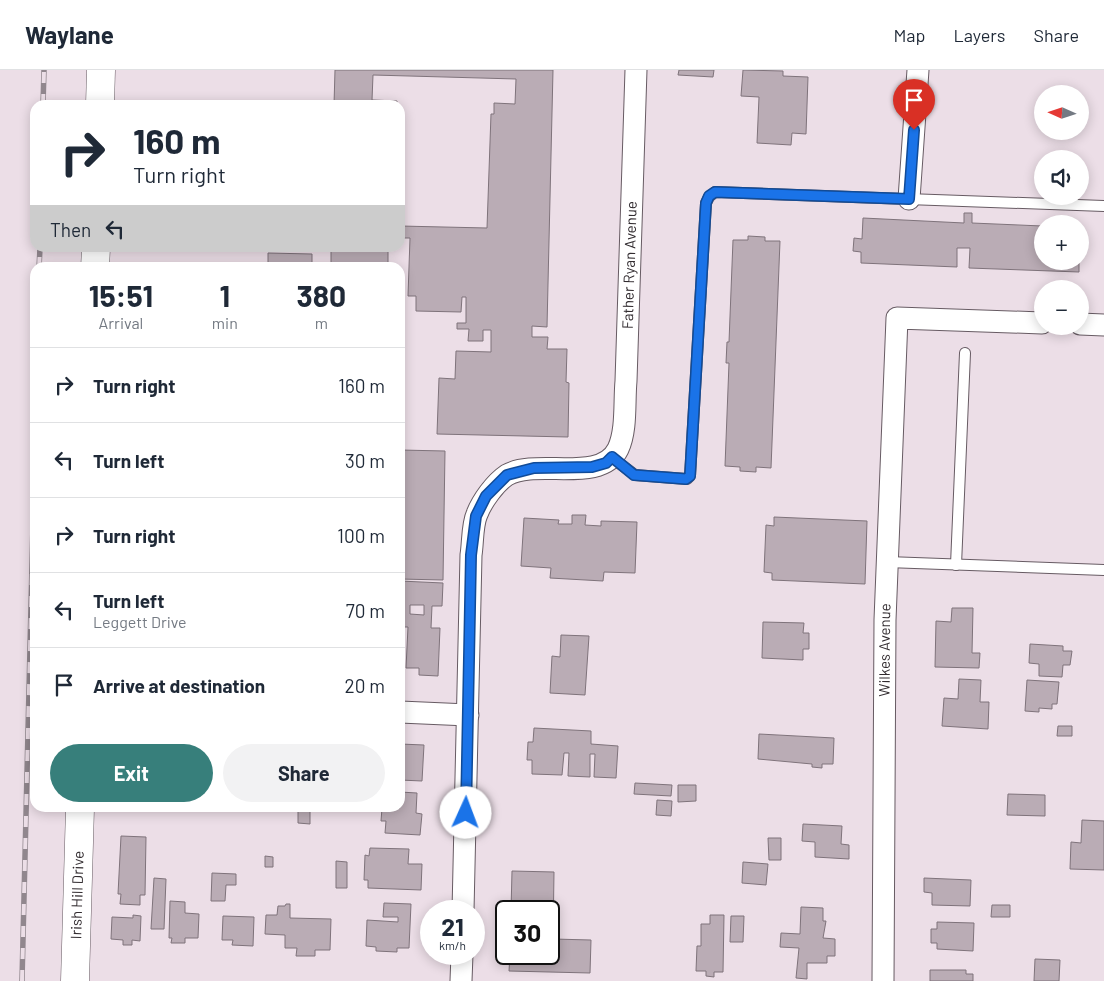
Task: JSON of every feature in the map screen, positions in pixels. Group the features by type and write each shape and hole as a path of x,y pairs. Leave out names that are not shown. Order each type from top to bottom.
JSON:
{"main road":[{"path":"100,100 101,70"},
{"name":"Irish Hill Drive","path":"76,981 80,812"}],"street":[{"name":"Father Ryan Avenue","path":"612,457 618,450 624,421 636,70"},
{"path":"909,199 918,70"},
{"name":"Wilkes Avenue","path":"883,981 887,562 897,318 1034,323"},
{"path":"1089,324 1104,325"},
{"path":"463,900 471,555 476,516 486,496 507,475 534,468 592,467 606,463 612,457"},
{"path":"405,712 468,715"},
{"path":"461,981 462,965"}],"lane":[{"path":"612,457 634,475 686,479 690,476 706,203 709,196 715,192 1104,206"},
{"path":"956,564 965,353"},
{"path":"887,562 1104,570"}],"building":[{"path":"335,70 553,70 547,327 532,326 532,337 548,337 547,349 567,349 566,382 569,383 568,437 437,434 439,378 455,379 456,351 491,352 491,330 483,330 483,341 468,341 469,329 457,329 457,323 466,323 466,297 462,297 461,312 416,311 416,296 408,296 410,238 405,238 405,226 487,228 491,114 494,114 494,103 515,104 516,79 373,75 372,100 334,100"},
{"path":"679,70 714,70 713,77 678,75"},
{"path":"743,70 783,71 783,76 808,77 806,134 792,133 791,145 757,143 759,97 741,96"},
{"path":"964,213 972,213 972,223 1034,226 1034,270 1079,270 1079,272 969,268 970,248 957,248 957,267 861,263 861,252 853,251 854,238 862,239 863,218 964,223"},
{"path":"748,236 765,237 765,241 780,241 771,468 756,467 756,472 740,471 740,467 725,466 729,363 726,363 727,342 729,342 733,240 748,240"},
{"path":"331,252 388,252 388,262 331,262"},
{"path":"268,253 312,254 312,262 268,262"},
{"path":"405,450 445,451 443,580 405,579"},
{"path":"572,515 586,515 585,525 601,526 601,521 637,522 635,573 604,572 603,581 550,578 551,568 521,566 524,518 559,520 558,524 572,524"},
{"path":"774,517 867,521 865,584 772,580 772,573 764,572 766,525 774,526"},
{"path":"405,581 443,583 442,606 432,606 431,628 440,628 438,676 419,675 419,668 406,668 408,627 405,627","holes":["410,605 424,605 424,615 410,614"]},
{"path":"952,608 973,608 972,653 980,653 979,668 935,667 936,621 951,622"},
{"path":"763,622 804,623 803,633 809,633 809,649 803,649 803,660 762,658"},
{"path":"561,635 589,636 585,695 550,693 552,656 560,657"},
{"path":"1030,644 1063,646 1063,651 1072,651 1070,665 1063,665 1062,677 1039,676 1039,664 1029,663"},
{"path":"959,679 981,680 980,702 989,702 988,729 942,726 944,698 958,699"},
{"path":"1027,680 1059,682 1057,704 1052,704 1052,709 1039,708 1039,712 1025,711"},
{"path":"1058,726 1072,726 1072,736 1057,736"},
{"path":"534,728 591,731 591,744 618,746 616,778 594,777 595,754 590,754 590,777 568,776 569,753 564,753 562,775 532,774 532,760 527,760 528,742 533,742"},
{"path":"759,734 834,738 833,764 822,764 822,768 812,767 812,764 758,759"},
{"path":"405,744 424,745 422,781 405,780"},
{"path":"635,783 672,785 671,796 634,794"},
{"path":"678,785 696,785 696,801 678,802"},
{"path":"405,792 417,793 416,813 422,814 420,835 385,833 386,821 381,821 382,812 405,812"},
{"path":"1008,794 1045,795 1045,816 1007,815"},
{"path":"657,800 672,801 671,816 656,815"},
{"path":"298,812 310,812 310,824 298,823"},
{"path":"1082,820 1104,821 1104,870 1070,869 1071,842 1081,843"},
{"path":"803,824 842,826 841,844 849,845 849,859 815,857 815,842 802,841"},
{"path":"121,836 146,837 145,895 140,895 140,905 120,904 121,894 118,894"},
{"path":"768,838 781,838 781,860 769,860"},
{"path":"370,848 409,849 408,864 422,864 421,890 368,888 368,880 364,880 365,855 369,856"},
{"path":"265,856 273,857 273,867 265,867"},
{"path":"336,861 347,862 347,888 336,888"},
{"path":"743,862 768,864 766,885 742,883"},
{"path":"512,871 554,872 554,900 511,900"},
{"path":"212,873 236,874 236,885 226,885 225,901 211,901"},
{"path":"154,878 166,879 164,929 151,929"},
{"path":"924,878 971,880 970,906 932,905 932,893 924,892"},
{"path":"170,901 185,902 185,913 199,914 198,938 185,938 185,943 171,943 172,938 169,938"},
{"path":"384,903 411,904 409,948 397,948 397,952 376,951 376,947 366,946 367,920 398,922 398,917 383,917"},
{"path":"290,904 290,918 331,919 330,950 315,950 315,956 296,956 297,948 285,948 285,935 265,934 266,915 277,915 278,906 285,906"},
{"path":"992,905 1010,905 1010,917 991,917"},
{"path":"801,907 823,908 823,921 826,921 823,938 835,939 835,956 827,956 827,963 807,963 807,979 796,978 799,948 780,947 781,933 800,934"},
{"path":"133,915 141,916 140,941 132,940 132,945 123,945 123,940 111,939 112,917 133,918"},
{"path":"710,915 724,915 723,972 714,972 714,977 706,976 706,971 696,971 697,946 701,946 701,924 710,924"},
{"path":"223,916 254,917 253,946 232,945 233,940 222,940"},
{"path":"731,916 744,916 743,942 730,942"},
{"path":"937,922 974,923 973,951 937,949 937,943 931,943 931,929 937,929"},
{"path":"560,939 591,940 590,973 509,971 509,965 560,965"},
{"path":"1035,959 1060,960 1059,981 1034,981"},
{"path":"930,970 966,970 966,974 973,974 973,981 930,981"}],"railway":[{"path":"43,100 44,70"},
{"path":"39,262 40,252"},
{"path":"22,981 30,649"}],"route":[{"path":"466,813 471,555 476,516 486,496 507,475 534,468 592,467 606,463 612,457 634,475 686,479 690,476 706,203 709,196 715,192 909,199 914,130"}]}
